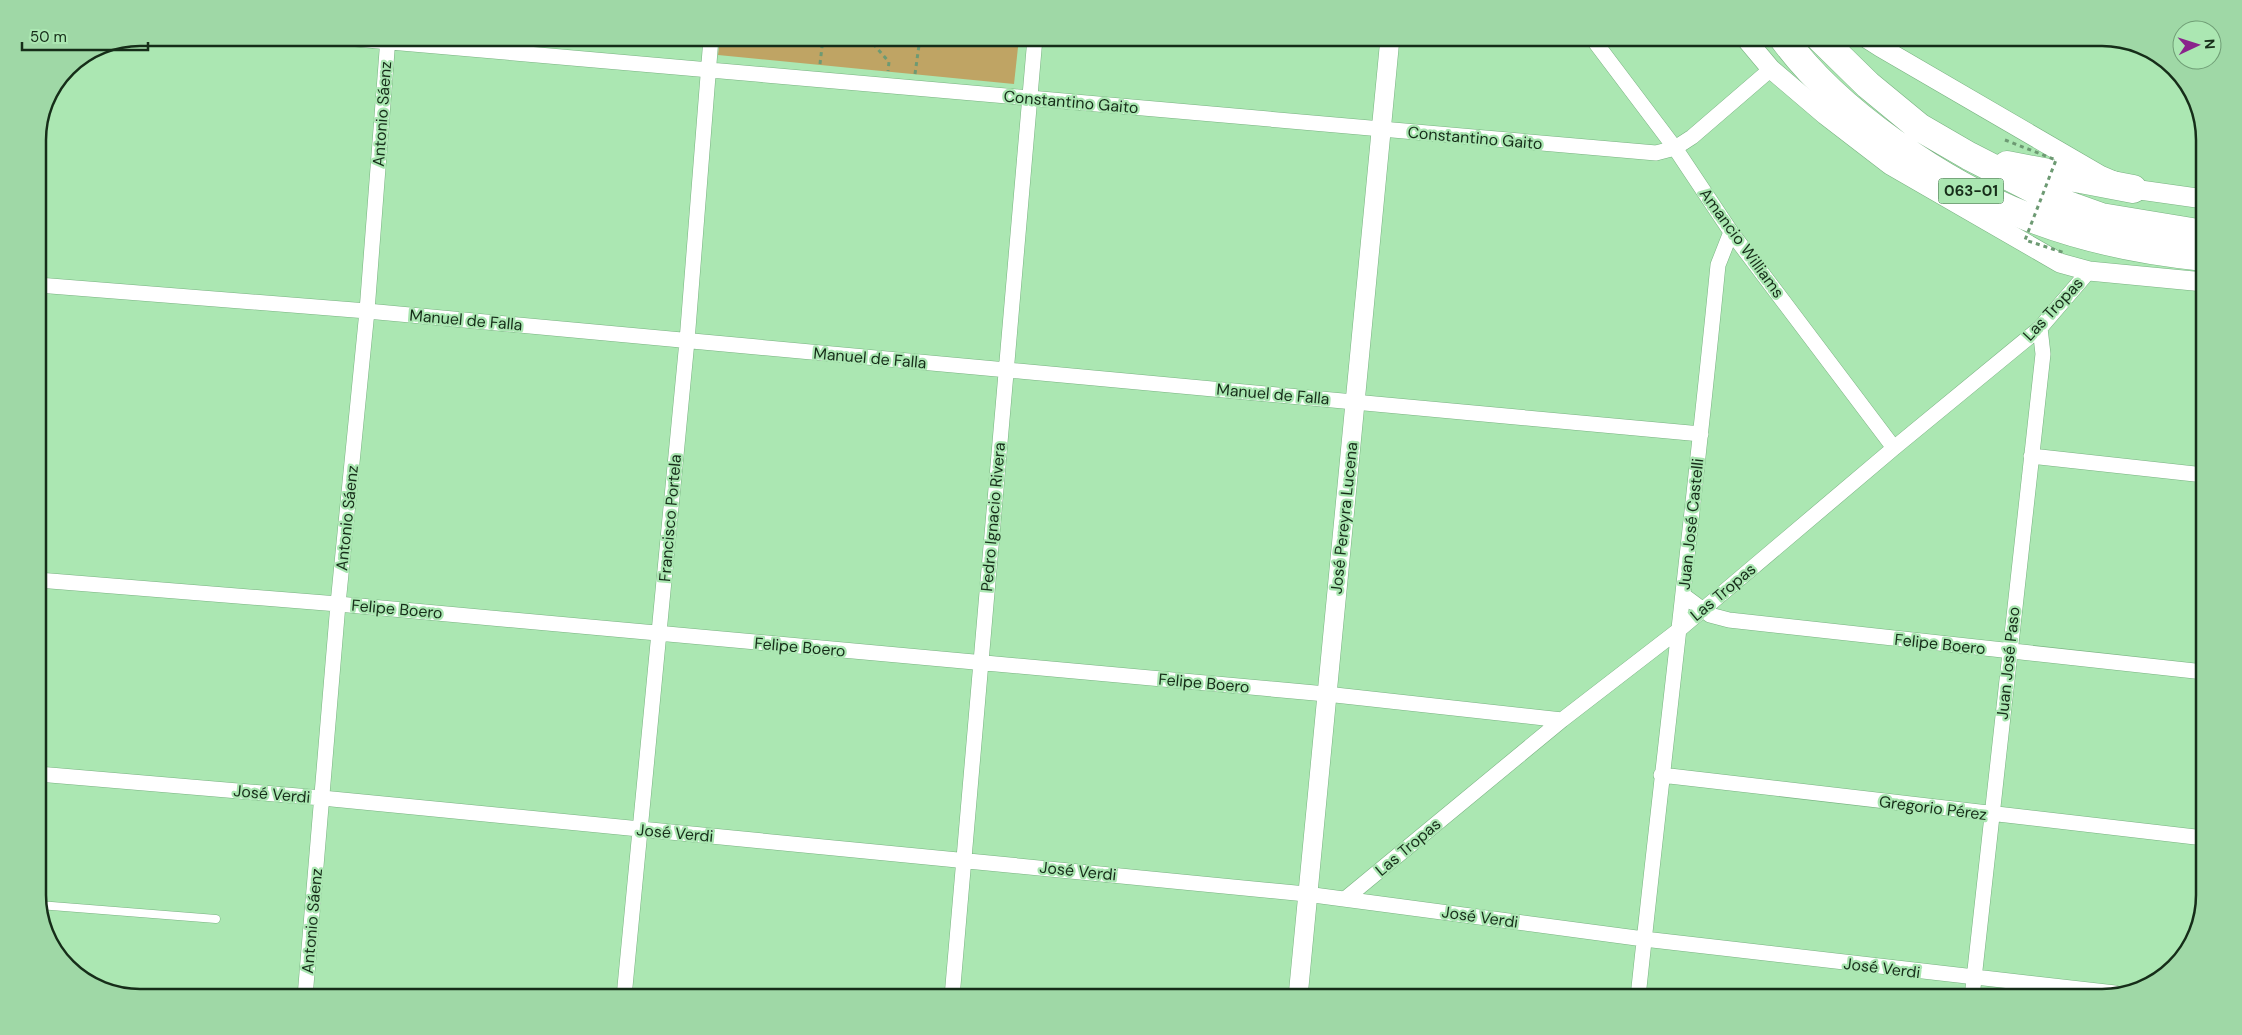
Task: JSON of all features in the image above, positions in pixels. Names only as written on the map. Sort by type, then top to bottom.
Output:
[{"type":"highway","name":"063-01","points":[[1789,46],[1853,111],[1890,140],[1969,190],[2028,217],[2088,237],[2148,250],[2196,256]]},
{"type":"highway","name":"063-01","points":[[1828,46],[1868,86],[1919,127],[1968,156],[2059,202],[2101,216],[2196,233]]},
{"type":"highway","points":[[1968,156],[2133,189]]},
{"type":"street","name":"Antonio Sáenz","points":[[306,989],[338,604],[367,311],[388,46]]},
{"type":"street","name":"Constantino Gaito","points":[[450,46],[708,71],[819,79],[1656,153],[1675,148],[1692,137],[1770,69]]},
{"type":"street","name":"Francisco Portela","points":[[625,989],[687,341],[710,46]]},
{"type":"street","name":"Pedro Ignacio Rivera","points":[[953,989],[1034,46]]},
{"type":"street","name":"José Pereyra Lucena","points":[[1299,989],[1306,894],[1356,402],[1389,46]]},
{"type":"street","name":"Amancio Williams","points":[[1598,46],[1675,148],[1731,232],[1894,448]]},
{"type":"street","points":[[1751,46],[1770,69],[1825,115],[1890,165],[2060,263],[2089,271],[2196,281]]},
{"type":"street","points":[[1878,46],[2100,175],[2133,189],[2196,197]]},
{"type":"street","name":"Juan José Castelli","points":[[1639,989],[1661,775],[1684,595],[1718,265],[1731,232]]},
{"type":"street","name":"Las Tropas","points":[[1345,899],[1562,720],[1702,610],[2040,328],[2089,271]]},
{"type":"street","name":"Manuel de Falla","points":[[46,286],[367,311],[1701,434]]},
{"type":"street","name":"Juan José Paso","points":[[1973,989],[2043,354],[2040,328]]},
{"type":"street","points":[[2031,456],[2196,474]]},
{"type":"street","name":"Felipe Boero","points":[[46,581],[338,604],[1326,694],[1562,720]]},
{"type":"street","name":"Felipe Boero","points":[[1684,595],[1710,615],[1730,620],[2196,671]]},
{"type":"street","name":"José Verdi","points":[[46,775],[322,798],[963,859],[1306,894],[1644,939],[1974,979],[2075,989]]},
{"type":"street","name":"Gregorio Pérez","points":[[1661,775],[2196,837]]},
{"type":"lane","points":[[47,906],[216,919]]},
{"type":"path","points":[[819,79],[822,46]]},
{"type":"path","points":[[875,46],[889,62],[887,85]]},
{"type":"path","points":[[914,88],[919,46]]},
{"type":"path","points":[[2005,140],[2056,160],[2025,240],[2065,253]]},
{"type":"shaded area","points":[[719,46],[1018,46],[1014,84],[718,55]]}]
